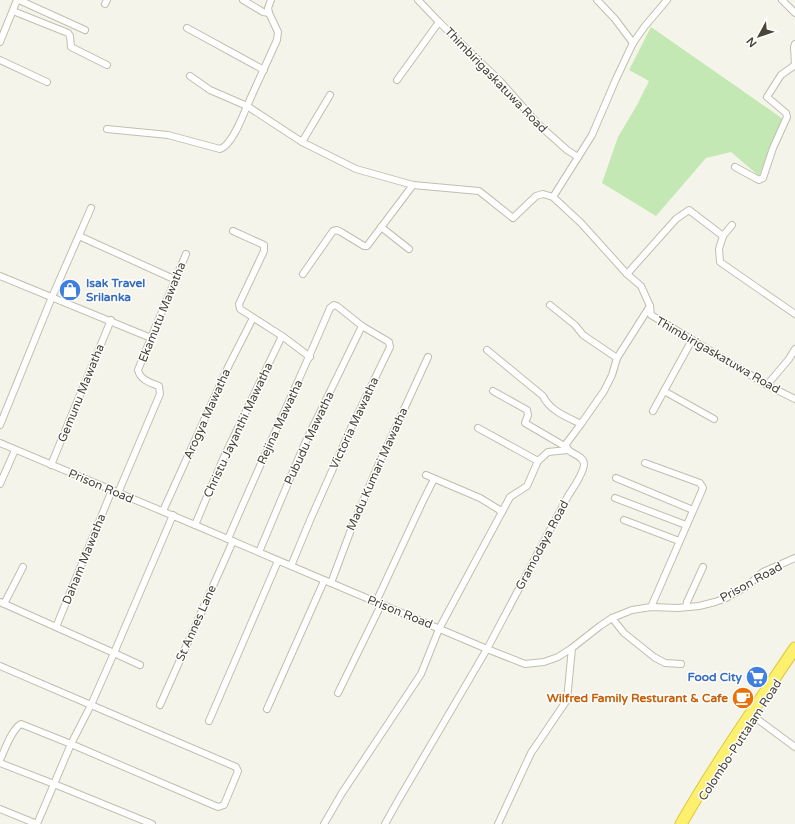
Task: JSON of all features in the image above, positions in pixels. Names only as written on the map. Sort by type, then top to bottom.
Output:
[{"type":"highway","name":"Colombo-Puttalam Road","points":[[681,824],[706,780],[795,648]]},
{"type":"highway","name":"Colombo-Puttalam Road","points":[[687,824],[710,783],[753,716],[795,656]]},
{"type":"street","points":[[0,42],[18,0],[85,30]]},
{"type":"street","points":[[243,0],[263,12],[269,13]]},
{"type":"street","points":[[107,128],[168,135],[220,149],[225,147],[236,131],[277,40],[278,32],[268,8],[271,0]]},
{"type":"street","name":"Thimbirigaskatuwa Road","points":[[418,0],[501,82],[538,124],[567,150],[578,157]]},
{"type":"street","points":[[597,0],[633,43]]},
{"type":"street","points":[[190,76],[210,90],[247,106],[302,142],[356,169],[413,185],[479,191],[513,218],[536,196],[543,194],[553,197],[592,135],[633,43],[667,0]]},
{"type":"street","points":[[782,0],[795,13]]},
{"type":"street","points":[[13,11],[68,33],[70,36],[71,47],[107,65]]},
{"type":"street","points":[[397,80],[439,22]]},
{"type":"street","points":[[187,28],[264,70]]},
{"type":"street","points":[[735,168],[758,180],[763,178],[773,148],[787,117],[786,113],[767,97],[781,75],[795,65],[795,44]]},
{"type":"street","points":[[0,60],[47,82]]},
{"type":"street","points":[[302,142],[330,95]]},
{"type":"street","points":[[303,274],[333,232],[337,230],[364,246],[367,246],[413,185]]},
{"type":"street","name":"Thimbirigaskatuwa Road","points":[[553,197],[581,223],[627,274],[641,286],[650,306],[651,315],[767,385],[795,399]]},
{"type":"street","points":[[0,424],[91,208]]},
{"type":"street","points":[[627,274],[676,219],[689,210],[723,236]]},
{"type":"street","points":[[732,225],[723,236],[719,249],[720,262],[795,314]]},
{"type":"street","points":[[381,227],[409,248]]},
{"type":"street","points":[[233,231],[264,245],[264,251],[239,304],[240,309],[282,336],[310,357]]},
{"type":"street","points":[[79,236],[176,280]]},
{"type":"street","name":"Ekamutu Mawatha","points":[[115,492],[160,394],[159,386],[143,379],[138,370],[186,254]]},
{"type":"street","points":[[0,276],[52,298],[111,320],[151,338]]},
{"type":"street","name":"Victoria Mawatha","points":[[292,566],[311,518],[351,428],[390,347],[389,342],[362,326],[334,305]]},
{"type":"street","name":"Rejina Mawatha","points":[[230,540],[249,489],[310,357],[330,308],[334,305]]},
{"type":"street","points":[[550,305],[575,325],[582,335],[617,358]]},
{"type":"street","points":[[324,824],[421,674],[440,629],[510,497],[528,486],[538,461],[548,452],[567,449],[566,444],[582,424],[604,391],[612,375],[617,358],[650,306]]},
{"type":"street","name":"Arogya Mawatha","points":[[163,511],[253,318]]},
{"type":"street","name":"Gemunu Mawatha","points":[[51,465],[111,320]]},
{"type":"street","name":"Pubudu Mawatha","points":[[259,552],[305,443],[362,326]]},
{"type":"street","name":"Christu Jayanthi Mawatha","points":[[195,525],[223,459],[282,336]]},
{"type":"street","points":[[653,411],[692,340]]},
{"type":"street","points":[[487,350],[543,396],[546,403],[553,409],[582,424]]},
{"type":"street","points":[[767,385],[795,350]]},
{"type":"street","name":"Madu Kumari Mawatha","points":[[331,584],[352,527],[377,468],[428,357]]},
{"type":"street","name":"Gramodaya Road","points":[[487,649],[582,472],[584,464],[581,458],[525,423],[528,414],[527,410],[493,391]]},
{"type":"street","points":[[664,391],[714,419]]},
{"type":"street","points":[[478,428],[538,461]]},
{"type":"street","name":"Prison Road","points":[[0,443],[163,511],[331,584],[525,664],[544,662],[558,657],[612,618],[632,610],[651,607],[678,608],[699,606],[726,598],[747,586],[763,572],[795,558]]},
{"type":"street","points":[[0,484],[15,450]]},
{"type":"street","points":[[645,463],[700,482],[703,488],[651,607]]},
{"type":"street","points":[[426,475],[480,498],[502,512]]},
{"type":"street","points":[[616,478],[693,510]]},
{"type":"street","points":[[338,693],[434,479]]},
{"type":"street","name":"Daham Mawatha","points":[[56,627],[115,492]]},
{"type":"street","points":[[615,498],[686,525]]},
{"type":"street","points":[[0,809],[37,824],[71,744],[114,653],[172,515]]},
{"type":"street","points":[[624,520],[679,541]]},
{"type":"street","name":"St Annes Lane","points":[[160,705],[230,540]]},
{"type":"street","points":[[209,721],[278,561]]},
{"type":"street","points":[[23,567],[2,603],[140,665]]},
{"type":"street","points":[[686,607],[703,567]]},
{"type":"street","points":[[267,709],[324,580]]},
{"type":"street","points":[[612,618],[624,633],[654,657],[665,663],[681,664]]},
{"type":"street","points":[[498,824],[531,752],[567,700],[572,648]]},
{"type":"street","points":[[385,824],[487,649]]},
{"type":"street","points":[[1,668],[236,767],[238,771],[224,806],[218,807],[21,724],[14,730],[0,761],[152,824]]},
{"type":"street","points":[[753,716],[795,747]]},
{"type":"green space","points":[[651,27],[783,119],[759,176],[731,152],[706,158],[656,216],[602,183],[618,137],[649,81],[629,70]]},
{"type":"place","name":"Isak Travel Srilanka","points":[[70,290]]},
{"type":"place","name":"Food City","points":[[757,677]]},
{"type":"place","name":"Wilfred Family Resturant & Cafe","points":[[743,698]]}]
